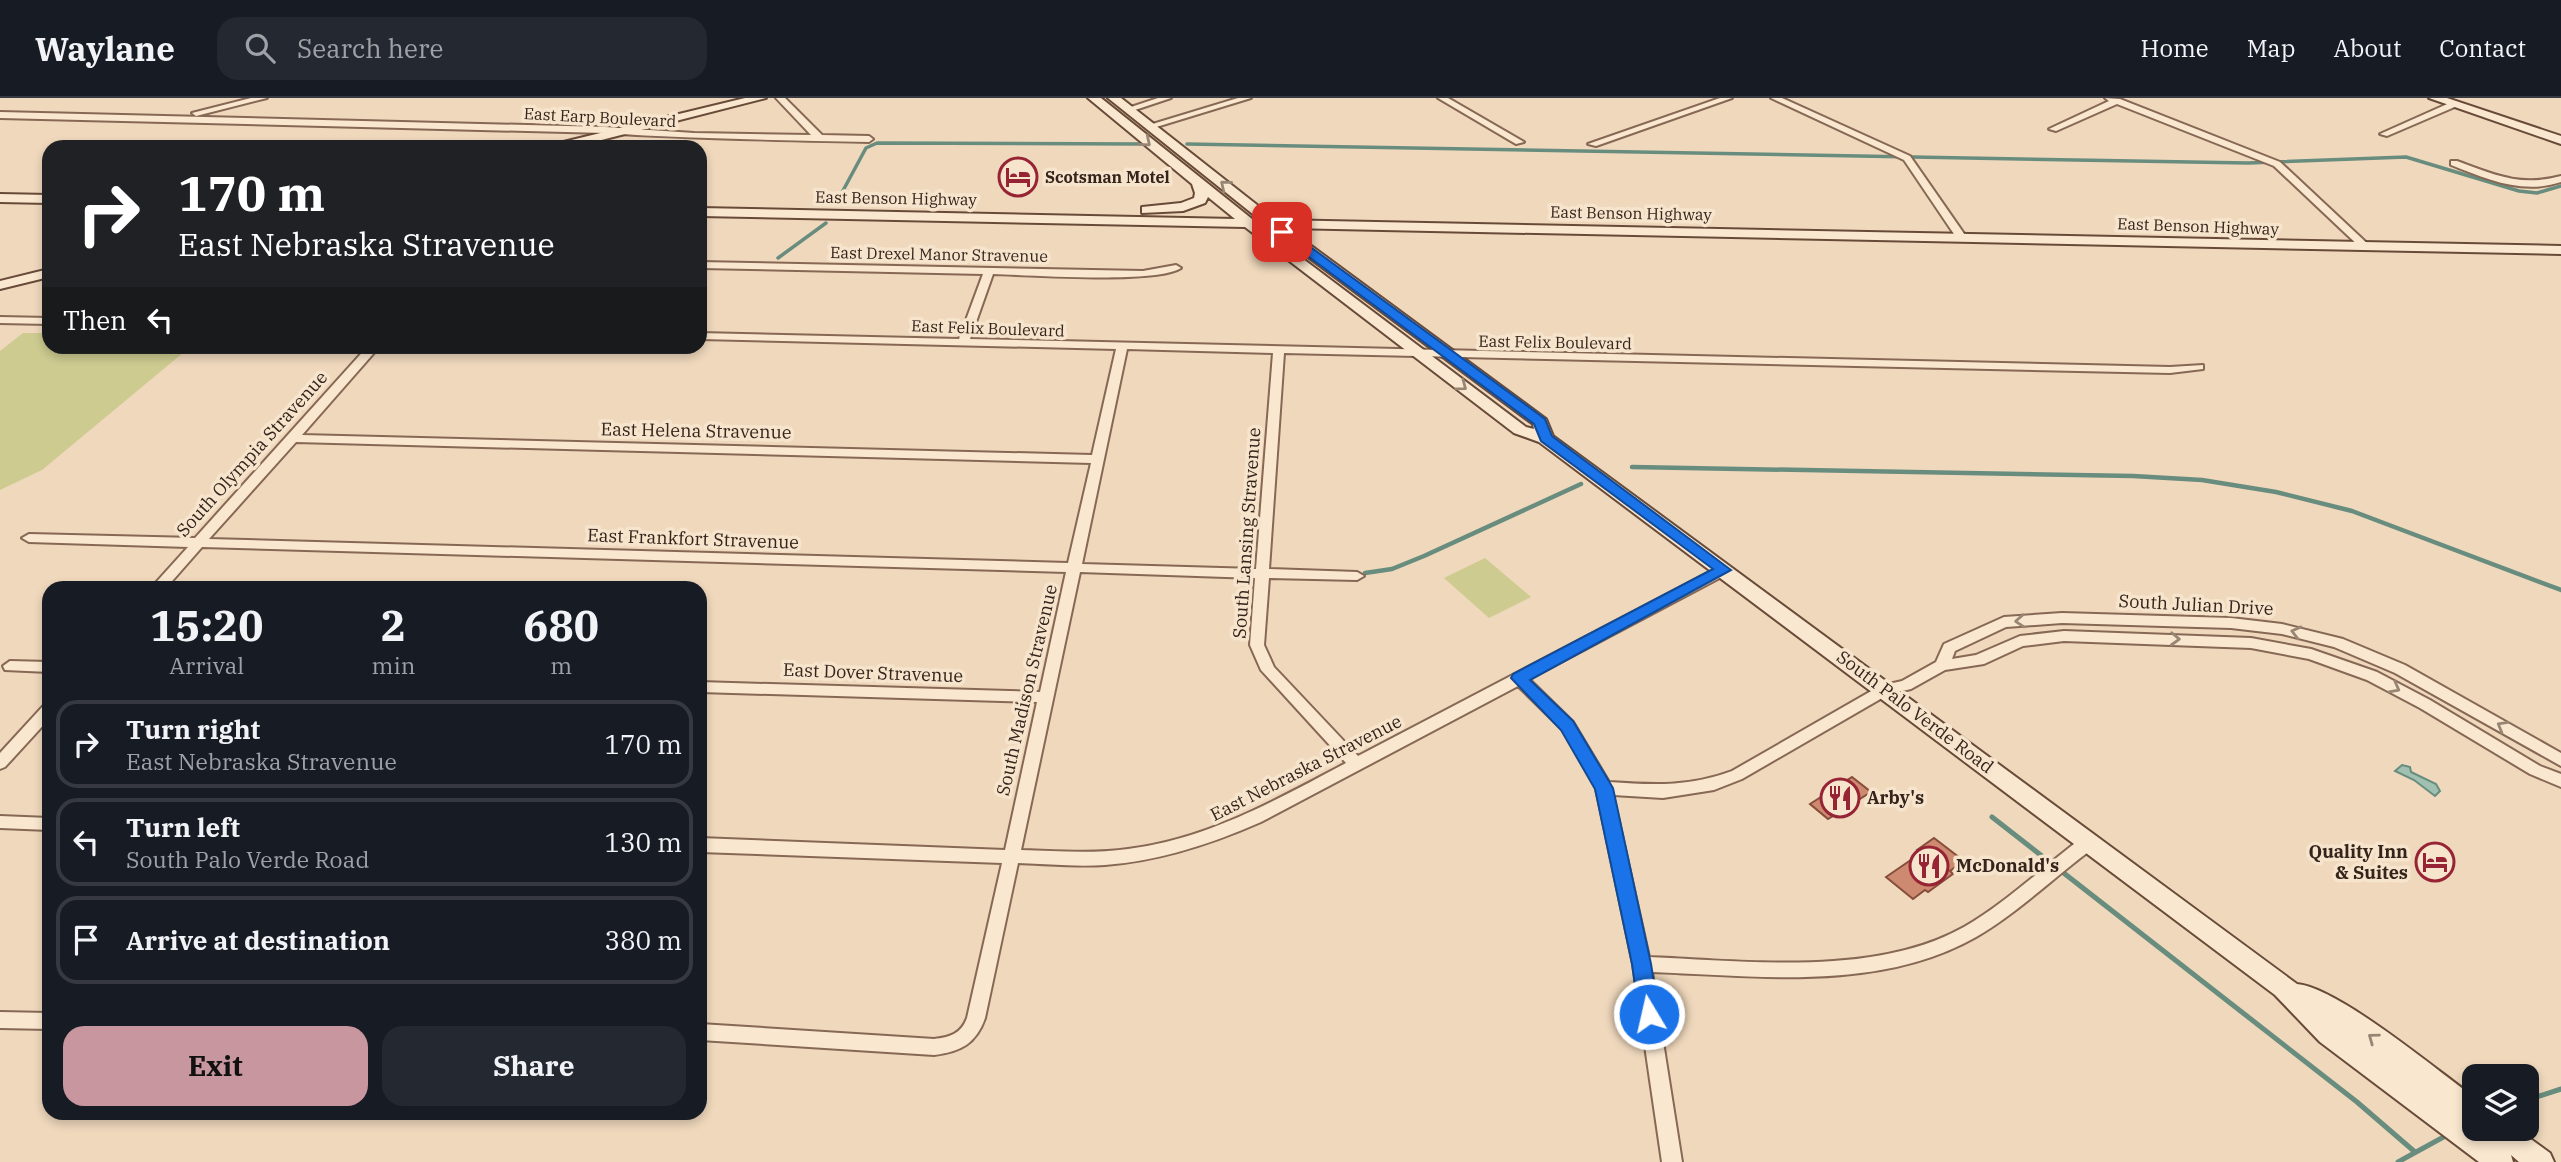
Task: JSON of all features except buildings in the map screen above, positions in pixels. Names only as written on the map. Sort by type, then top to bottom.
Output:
[{"type":"main road","points":[[587,140],[760,98]]},
{"type":"main road","name":"South Palo Verde Road","points":[[1094,98],[1248,223],[1520,430],[1545,438],[2284,987],[2329,1034],[2406,1093],[2522,1158]]},
{"type":"main road","name":"South Palo Verde Road","points":[[1114,98],[1320,261],[1540,422],[1545,438]]},
{"type":"main road","points":[[2435,98],[2561,141]]},
{"type":"main road","points":[[1138,210],[1193,204],[1200,200],[1202,192],[1198,183]]},
{"type":"main road","points":[[0,188],[42,190]]},
{"type":"main road","points":[[42,192],[29,195],[42,199]]},
{"type":"main road","points":[[0,198],[42,199]]},
{"type":"main road","name":"East Benson Highway","points":[[707,202],[1260,212],[1657,226],[2561,240]]},
{"type":"main road","name":"East Benson Highway","points":[[707,212],[1355,225],[1657,226]]},
{"type":"main road","points":[[1320,261],[1307,242],[1312,234],[1355,225]]},
{"type":"main road","name":"East Benson Highway","points":[[1959,232],[2366,247],[2561,250]]},
{"type":"main road","points":[[0,285],[42,275]]},
{"type":"main road","name":"South Palo Verde Road","points":[[2284,987],[2348,1019],[2462,1103]]},
{"type":"main road","name":"South Palo Verde Road","points":[[2507,1141],[2522,1158]]},
{"type":"street","points":[[172,118],[263,98]]},
{"type":"street","points":[[780,98],[820,139]]},
{"type":"street","points":[[1129,109],[1167,98]]},
{"type":"street","points":[[1150,126],[1247,98]]},
{"type":"street","points":[[1442,98],[1519,142]]},
{"type":"street","points":[[1593,144],[1728,98]]},
{"type":"street","points":[[1775,98],[1907,158],[1959,232]]},
{"type":"street","points":[[2053,129],[2113,99],[2277,164],[2366,247]]},
{"type":"street","points":[[2384,134],[2454,104]]},
{"type":"street","name":"East Earp Boulevard","points":[[0,115],[627,130],[694,136],[869,139]]},
{"type":"street","points":[[2454,163],[2511,183],[2543,185],[2561,179]]},
{"type":"street","name":"East Drexel Manor Stravenue","points":[[707,265],[1143,274],[1176,268]]},
{"type":"street","points":[[963,342],[989,271]]},
{"type":"street","points":[[0,320],[42,321]]},
{"type":"street","name":"East Felix Boulevard","points":[[707,336],[1447,355],[2156,369],[2199,367]]},
{"type":"street","name":"South Madison Stravenue","points":[[707,1032],[934,1047],[954,1045],[964,1039],[974,1027],[1122,347]]},
{"type":"street","name":"South Lansing Stravenue","points":[[1279,351],[1257,645],[1268,670],[1357,765]]},
{"type":"street","name":"South Olympia Stravenue","points":[[164,581],[368,354]]},
{"type":"street","name":"East Helena Stravenue","points":[[293,439],[1097,458]]},
{"type":"street","name":"East Frankfort Stravenue","points":[[29,538],[1357,576]]},
{"type":"street","name":"East Nebraska Stravenue","points":[[707,845],[1103,859],[1169,850],[1230,830],[1724,570]]},
{"type":"street","points":[[2088,619],[2107,637]]},
{"type":"street","name":"South Julian Drive","points":[[1942,665],[1949,648],[2004,622],[2088,619],[2231,623],[2282,629],[2350,648],[2400,669],[2561,760]]},
{"type":"street","name":"South Julian Drive","points":[[1604,788],[1663,792],[1708,786],[1737,775],[1885,690],[1906,685],[1942,665],[1979,660],[2021,641],[2064,636],[2251,643],[2311,654],[2372,676],[2535,770],[2561,781]]},
{"type":"street","points":[[10,666],[42,667]]},
{"type":"street","points":[[1519,678],[1567,726],[1604,788],[1642,964],[1672,1162]]},
{"type":"street","name":"East Dover Stravenue","points":[[707,687],[1045,697]]},
{"type":"street","points":[[2448,718],[2465,705]]},
{"type":"street","points":[[0,764],[42,717]]},
{"type":"street","points":[[0,822],[42,824]]},
{"type":"street","points":[[1642,964],[1809,968],[1869,963],[1913,954],[1952,941],[1991,917],[2089,842]]},
{"type":"street","points":[[0,1020],[42,1021]]},
{"type":"shaded area","points":[[23,333],[42,333],[42,354],[182,354],[42,470],[0,490],[0,351]]},
{"type":"shaded area","points":[[1485,558],[1531,597],[1489,618],[1444,578]]},
{"type":"shaded area","points":[[2402,765],[2410,767],[2411,772],[2436,784],[2440,791],[2435,796],[2414,780],[2395,771]]},
{"type":"waterway","points":[[839,198],[866,148],[877,143],[1143,144]]},
{"type":"waterway","points":[[1187,144],[2248,163],[2406,157],[2519,191],[2537,193],[2561,186]]},
{"type":"waterway","points":[[778,258],[826,223]]},
{"type":"waterway","points":[[1632,467],[2133,476],[2202,480],[2276,492],[2352,511],[2561,590]]},
{"type":"waterway","points":[[1365,573],[1392,569],[1424,556],[1581,484]]},
{"type":"waterway","points":[[1992,817],[2357,1102],[2415,1152]]},
{"type":"waterway","points":[[2539,1096],[2561,1089]]},
{"type":"waterway","points":[[2398,1162],[2449,1134]]},
{"type":"place","name":"Scotsman Motel","points":[[1018,177]]},
{"type":"place","name":"Arby's","points":[[1840,798]]},
{"type":"place","name":"Quality Inn & Suites","points":[[2435,862]]},
{"type":"place","name":"McDonald's","points":[[1929,866]]},
{"type":"route","points":[[1282,232],[1540,422],[1545,438],[1724,570],[1519,678],[1567,726],[1587,755],[1604,788],[1642,964],[1649,1014]]}]
